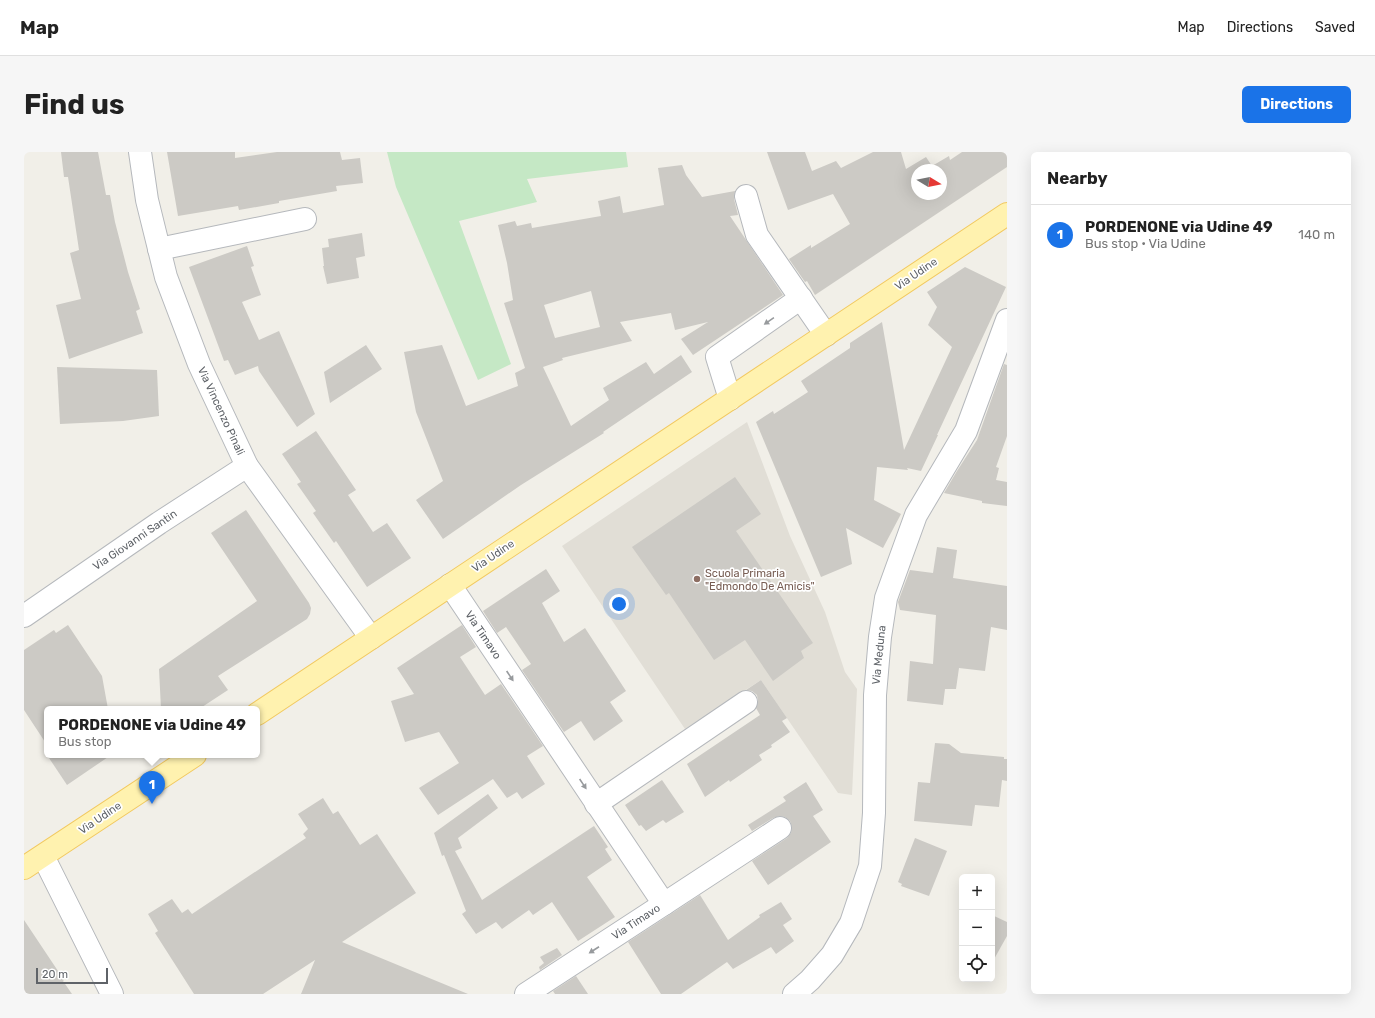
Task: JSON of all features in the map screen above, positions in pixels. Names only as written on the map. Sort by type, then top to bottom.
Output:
[{"type":"main road","name":"Via Udine","points":[[260,712],[1007,214]]},
{"type":"main road","name":"Via Udine","points":[[24,868],[190,758]]},
{"type":"street","name":"Via Vincenzo Pinali","points":[[140,152],[147,200],[166,277],[199,364],[248,466],[371,638]]},
{"type":"street","points":[[746,196],[757,235],[826,335]]},
{"type":"street","points":[[159,249],[305,219]]},
{"type":"street","points":[[730,399],[717,357],[801,298]]},
{"type":"street","name":"Via Meduna","points":[[794,994],[810,980],[832,955],[851,923],[870,866],[874,813],[875,695],[880,637],[886,598],[916,515],[966,431],[1007,320]]},
{"type":"street","name":"Via Giovanni Santin","points":[[24,616],[159,524],[248,466]]},
{"type":"street","name":"Via Timavo","points":[[450,586],[664,904],[526,994]]},
{"type":"street","points":[[596,804],[746,702]]},
{"type":"street","points":[[664,904],[780,828]]},
{"type":"street","points":[[43,856],[112,994]]},
{"type":"shaded area","name":"Scuola Primaria \"Edmondo De Amicis\"","points":[[747,422],[790,536],[825,612],[845,672],[857,689],[852,795],[838,793],[761,680],[685,729],[562,546]]},
{"type":"green space","points":[[387,152],[626,152],[628,167],[527,179],[537,202],[459,221],[511,364],[478,380],[396,187]]},
{"type":"building","points":[[61,152],[98,152],[106,195],[110,195],[115,222],[128,272],[140,309],[136,311],[143,333],[69,359],[56,305],[81,299],[70,253],[79,250],[68,177],[64,177]]},
{"type":"building","points":[[167,152],[235,152],[235,158],[277,152],[340,152],[342,160],[360,158],[363,183],[336,186],[337,191],[279,201],[279,203],[239,210],[238,206],[178,216]]},
{"type":"building","points":[[767,152],[805,152],[812,171],[836,161],[841,168],[873,152],[901,152],[906,169],[911,166],[911,200],[947,200],[947,164],[935,164],[949,156],[950,160],[962,152],[1007,152],[1007,167],[815,295],[807,281],[805,282],[789,259],[811,245],[811,248],[850,224],[833,194],[788,210]]},
{"type":"building","points":[[926,157],[931,164],[914,164]]},
{"type":"building","points":[[682,165],[686,175],[702,197],[735,191],[734,199],[738,215],[730,216],[783,295],[693,355],[681,339],[708,322],[675,330],[671,313],[620,322],[632,341],[562,358],[563,360],[543,367],[571,426],[609,400],[603,388],[646,362],[654,374],[681,355],[692,372],[603,432],[604,433],[521,485],[443,539],[416,500],[443,481],[416,412],[404,352],[442,345],[466,406],[518,386],[515,373],[525,368],[504,303],[513,300],[507,263],[498,225],[515,221],[517,226],[531,223],[532,228],[601,216],[598,201],[620,196],[623,213],[664,205],[658,168]],"holes":[[[591,291],[600,327],[555,338],[544,305]]]},
{"type":"building","points":[[362,233],[365,256],[356,258],[359,278],[327,284],[323,266],[322,248],[329,247],[328,239]]},
{"type":"building","points":[[247,246],[254,266],[251,267],[261,295],[242,302],[259,340],[279,331],[315,414],[297,427],[259,371],[258,366],[235,375],[228,360],[224,361],[189,267]]},
{"type":"building","points":[[965,267],[1006,287],[938,435],[921,471],[907,468],[908,470],[877,467],[874,500],[901,514],[883,548],[846,528],[852,564],[821,577],[756,422],[773,411],[774,414],[808,392],[801,381],[850,348],[850,343],[882,322],[904,450],[952,347],[928,325],[937,307],[927,292]]},
{"type":"building","points":[[366,345],[382,369],[330,403],[324,372]]},
{"type":"building","points":[[1004,364],[1007,365],[1007,436],[996,467],[999,468],[996,480],[1007,482],[1007,506],[982,503],[982,501],[944,493],[977,440]]},
{"type":"building","points":[[57,367],[157,370],[159,416],[123,421],[60,424]]},
{"type":"building","points":[[316,431],[356,490],[348,495],[373,532],[387,523],[411,558],[367,587],[336,541],[334,543],[313,513],[316,511],[297,484],[301,482],[282,454]]},
{"type":"building","points":[[735,477],[761,514],[736,531],[813,643],[801,651],[804,658],[773,681],[745,640],[714,660],[669,593],[666,595],[632,547]]},
{"type":"building","points":[[246,510],[309,603],[311,608],[310,614],[307,619],[218,676],[228,690],[204,706],[161,706],[159,669],[257,601],[211,533]]},
{"type":"building","points":[[937,547],[957,550],[953,578],[1007,586],[1007,630],[991,627],[985,671],[959,668],[956,689],[945,689],[943,705],[907,701],[910,661],[933,664],[936,615],[900,610],[898,602],[910,570],[933,573]]},
{"type":"building","points":[[546,569],[560,591],[542,603],[564,642],[585,628],[626,691],[610,702],[623,721],[594,741],[581,721],[564,732],[522,670],[531,664],[506,627],[497,633],[483,611]]},
{"type":"building","points":[[68,625],[102,676],[107,706],[44,706],[44,740],[24,710],[24,650],[54,630],[56,633]]},
{"type":"building","points":[[462,625],[476,647],[460,657],[485,695],[501,684],[543,746],[527,756],[545,784],[522,799],[517,792],[507,798],[493,779],[438,815],[419,788],[459,763],[439,732],[405,742],[391,701],[414,694],[397,668]]},
{"type":"building","points":[[761,680],[787,718],[782,721],[790,732],[771,745],[772,747],[759,755],[762,760],[705,797],[687,764],[760,715],[756,708],[758,701],[757,695],[752,691],[746,690]]},
{"type":"building","points":[[935,743],[949,744],[961,753],[1004,757],[1004,759],[1007,759],[1007,781],[1002,780],[999,807],[975,805],[972,826],[914,821],[918,782],[930,783]]},
{"type":"building","points":[[49,758],[107,758],[67,785]]},
{"type":"building","points":[[662,780],[684,812],[666,823],[663,820],[646,831],[641,825],[639,826],[625,805]]},
{"type":"building","points":[[806,782],[823,810],[813,816],[831,842],[768,885],[752,861],[787,838],[791,833],[792,827],[790,821],[785,817],[780,816],[773,818],[752,831],[748,825],[786,801],[783,797]]},
{"type":"building","points":[[488,794],[498,808],[458,838],[462,848],[455,851],[482,900],[594,826],[608,847],[605,849],[612,860],[587,877],[615,917],[578,941],[552,902],[533,915],[529,910],[502,929],[496,922],[476,934],[462,914],[466,911],[444,855],[442,856],[434,833]]},
{"type":"building","points":[[323,798],[333,814],[338,811],[360,845],[377,834],[416,893],[342,942],[468,994],[301,994],[315,960],[263,994],[194,994],[155,933],[158,931],[148,914],[172,899],[182,913],[188,909],[192,914],[306,838],[303,834],[308,829],[298,814]]},
{"type":"building","points":[[915,838],[947,851],[929,896],[901,886],[902,884],[898,882]]},
{"type":"building","points":[[700,895],[728,940],[760,917],[759,915],[781,902],[792,919],[783,925],[794,941],[776,954],[771,947],[733,969],[727,962],[681,994],[661,994],[628,942]]},
{"type":"building","points":[[995,916],[1007,922],[1007,936],[995,957]]},
{"type":"building","points":[[24,920],[64,980],[63,981],[72,994],[24,994]]},
{"type":"building","points":[[557,948],[562,955],[540,970],[539,967],[544,963],[540,957]]},
{"type":"building","points":[[576,976],[588,994],[555,994],[553,991]]},
{"type":"place","name":"Scuola Primaria \"Edmondo De Amicis\"","points":[[697,579]]},
{"type":"place","name":"PORDENONE via Udine 49","points":[[152,804]]}]
